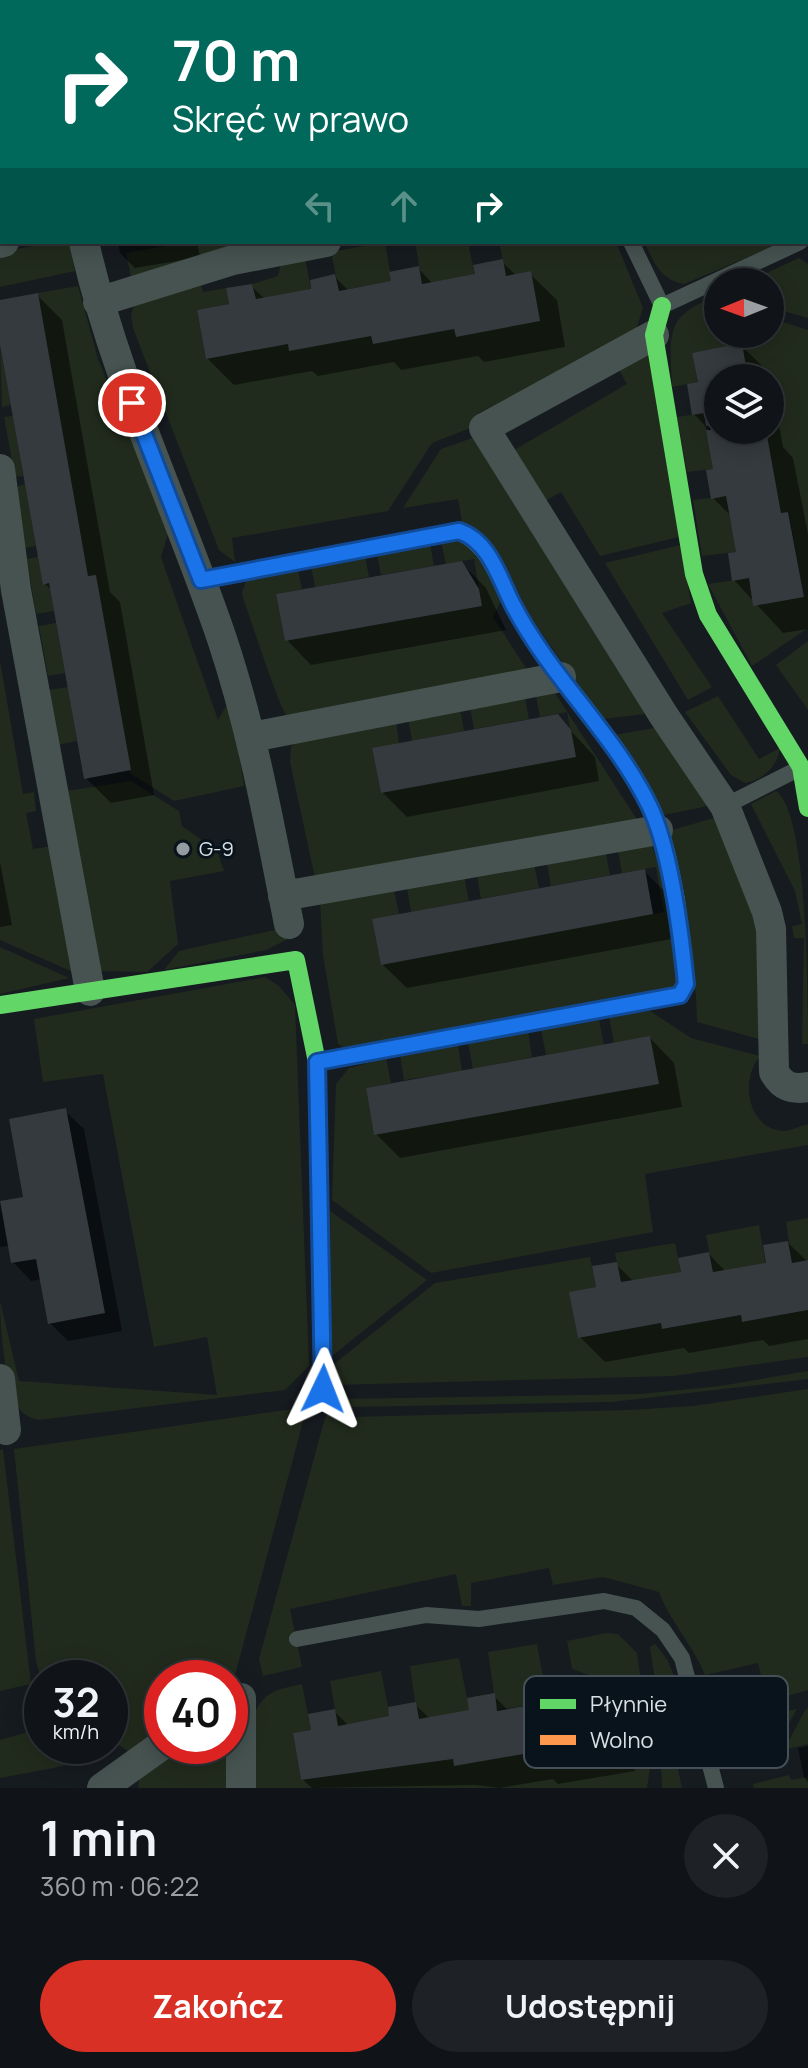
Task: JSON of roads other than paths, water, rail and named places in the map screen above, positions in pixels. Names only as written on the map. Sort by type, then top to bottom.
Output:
[{"type":"street","points":[[84,244],[98,302],[132,403],[201,580],[252,737],[286,910],[658,830]]},
{"type":"street","points":[[98,302],[233,260],[316,244]]},
{"type":"street","points":[[662,306],[654,335],[692,561],[708,615],[804,765],[808,808]]},
{"type":"street","points":[[654,335],[484,428],[664,716],[725,806],[771,929],[774,1072],[781,1083],[790,1087],[808,1087]]},
{"type":"street","points":[[0,469],[3,512],[16,590],[90,991]]},
{"type":"street","points":[[201,580],[459,531],[470,535],[489,556],[526,627],[633,778],[650,806],[658,830],[684,960],[686,984],[680,995],[317,1062]]},
{"type":"street","points":[[252,737],[561,677]]},
{"type":"street","points":[[0,1005],[296,960],[317,1062],[323,1389]]},
{"type":"street","points":[[0,1379],[6,1430]]},
{"type":"street","points":[[102,1788],[144,1758]]},
{"type":"street","points":[[240,1764],[241,1788]]},
{"type":"lane","points":[[632,244],[662,306],[796,244]]},
{"type":"lane","points":[[725,806],[804,765]]},
{"type":"lane","points":[[297,1639],[426,1615],[479,1619],[604,1601],[636,1608],[663,1630],[682,1658],[687,1676]]},
{"type":"lane","points":[[711,1768],[716,1788]]},
{"type":"place","name":"G-9","points":[[183,849]]}]
